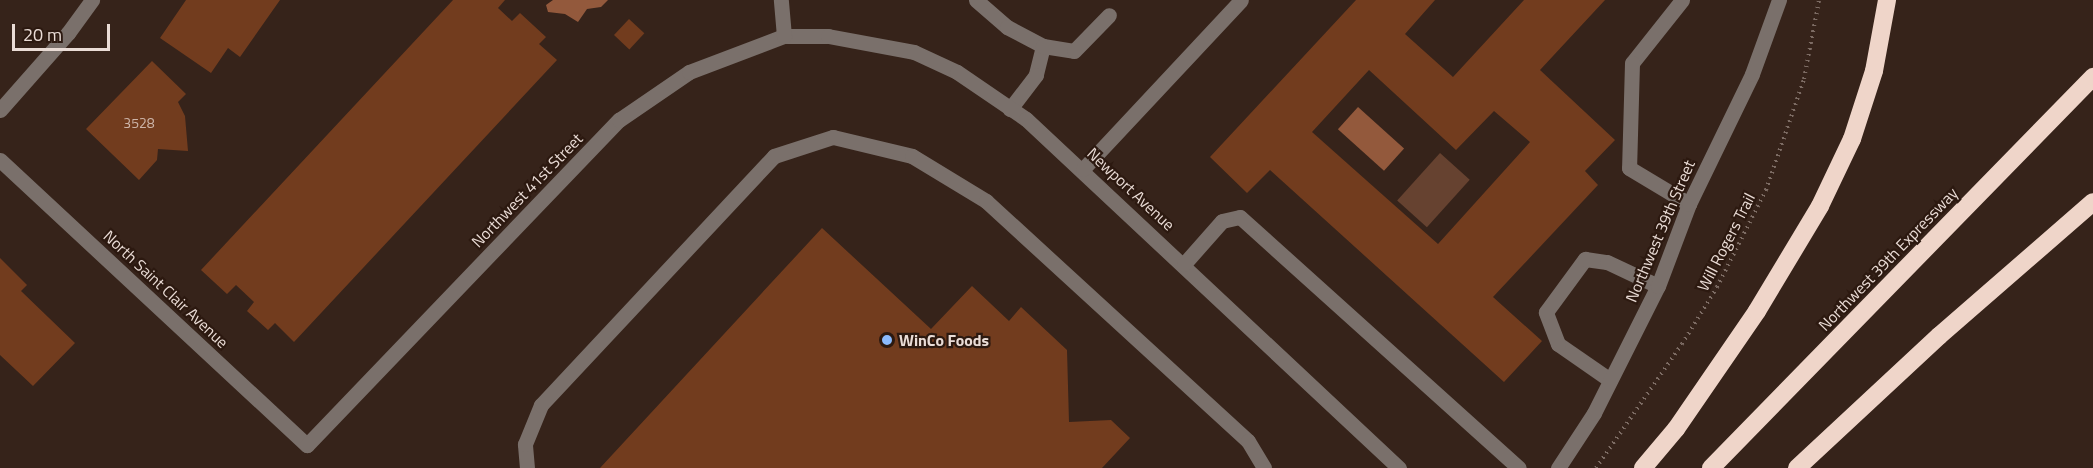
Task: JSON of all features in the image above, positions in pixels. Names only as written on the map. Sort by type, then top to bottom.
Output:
[{"type":"highway","points":[[1643,468],[1676,429],[1757,311],[1820,206],[1852,139],[1874,71],[1887,0]]},
{"type":"highway","name":"Northwest 39th Expressway","points":[[1711,468],[2093,77]]},
{"type":"highway","points":[[1797,468],[1939,336],[2093,202]]},
{"type":"street","points":[[0,110],[68,33],[92,0]]},
{"type":"street","points":[[781,0],[784,36]]},
{"type":"street","points":[[976,0],[1007,27],[1043,46],[1074,51],[1109,15]]},
{"type":"street","points":[[1083,168],[1241,0]]},
{"type":"street","points":[[1682,0],[1632,63],[1629,168],[1689,204]]},
{"type":"street","name":"Northwest 39th Street","points":[[1558,468],[1611,380],[1658,286],[1689,204],[1752,74],[1779,0]]},
{"type":"street","name":"Newport Avenue","points":[[784,36],[828,36],[914,52],[957,72],[1010,109],[1083,168],[1400,468]]},
{"type":"street","name":"Northwest 41st Street","points":[[307,445],[620,120],[689,72],[784,36]]},
{"type":"street","points":[[1010,109],[1036,75],[1043,46]]},
{"type":"street","points":[[527,468],[525,444],[541,405],[774,156],[833,137],[912,156],[986,201],[1248,441],[1264,468]]},
{"type":"street","name":"North Saint Clair Avenue","points":[[0,160],[307,445]]},
{"type":"street","points":[[1184,264],[1222,221],[1240,217],[1519,468]]},
{"type":"street","points":[[1611,380],[1558,344],[1546,312],[1585,259],[1607,262],[1658,286]]},
{"type":"path","name":"Will Rogers Trail","points":[[1596,468],[1682,344],[1717,287],[1766,190],[1804,80],[1819,0]]},
{"type":"shaded area","points":[[553,0],[608,0],[601,7],[587,9],[578,22],[565,14],[548,12],[546,5]]},
{"type":"shaded area","points":[[1358,107],[1404,148],[1384,171],[1338,129]]},
{"type":"shaded area","points":[[1440,153],[1470,180],[1427,227],[1397,201]]},
{"type":"building","points":[[186,0],[280,0],[240,57],[228,48],[211,73],[160,38]]},
{"type":"building","points":[[453,0],[505,0],[498,8],[512,21],[520,13],[546,37],[539,44],[557,60],[294,342],[275,323],[268,330],[247,311],[254,302],[236,285],[227,294],[201,270]]},
{"type":"building","points":[[1356,0],[1435,0],[1405,34],[1453,77],[1524,0],[1605,0],[1540,70],[1615,140],[1585,171],[1598,185],[1493,297],[1542,341],[1504,382],[1270,170],[1247,193],[1210,157]],"holes":[[[1369,70],[1456,150],[1494,111],[1530,142],[1438,244],[1312,132]]]},
{"type":"building","points":[[629,19],[644,33],[629,49],[614,35]]},
{"type":"building","points":[[152,61],[186,94],[178,102],[185,116],[188,151],[158,149],[157,160],[139,180],[86,129]]},
{"type":"building","name":"WinCo Foods","points":[[822,228],[931,329],[972,286],[1009,321],[1021,307],[1067,350],[1069,422],[1111,420],[1130,438],[1102,468],[600,468]]},
{"type":"building","points":[[0,258],[27,285],[21,291],[75,343],[33,386],[0,355]]},
{"type":"place","name":"WinCo Foods","points":[[887,340]]}]
